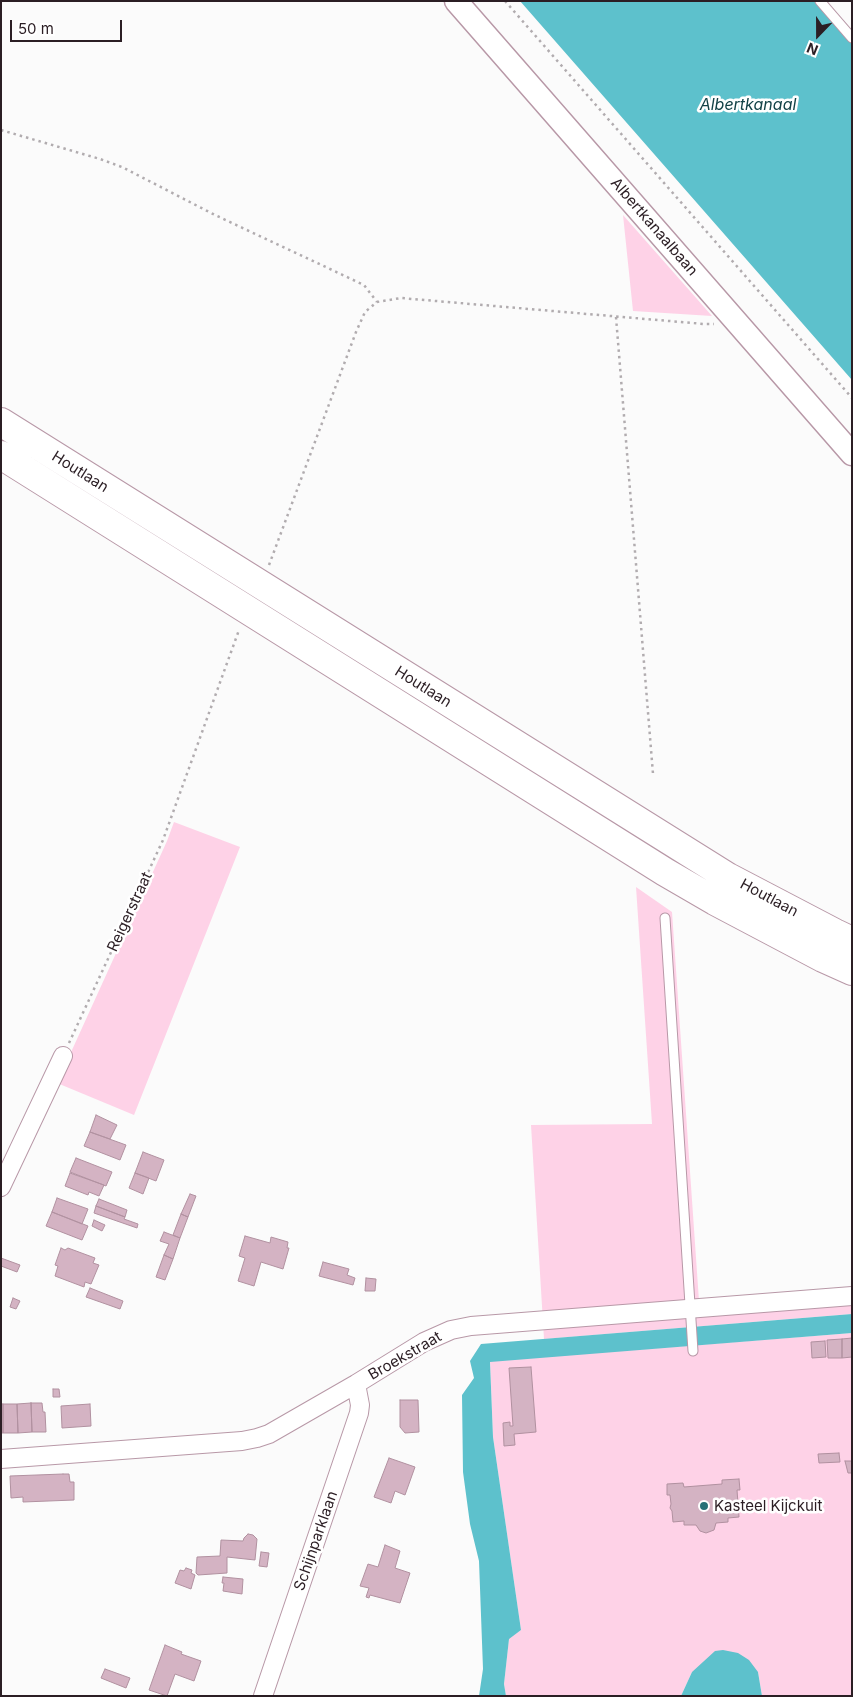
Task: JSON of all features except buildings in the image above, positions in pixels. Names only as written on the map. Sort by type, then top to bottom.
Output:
[{"type":"main road","name":"Houtlaan","points":[[1,422],[728,876],[852,941]]},
{"type":"main road","name":"Houtlaan","points":[[1,455],[665,872],[790,941],[852,971]]},
{"type":"street","name":"Albertkanaalbaan","points":[[456,1],[852,454]]},
{"type":"street","points":[[1,1188],[63,1056]]},
{"type":"street","name":"Broekstraat","points":[[1,1459],[242,1441],[257,1438],[270,1434],[424,1342],[451,1330],[472,1326],[690,1316],[852,1296]]},
{"type":"street","name":"Schijnparklaan","points":[[263,1696],[359,1413],[360,1405],[356,1384]]},
{"type":"lane","points":[[820,1],[852,38]]},
{"type":"lane","points":[[665,918],[693,1351]]},
{"type":"path","points":[[505,1],[852,398]]},
{"type":"path","points":[[1,130],[122,167],[214,216],[364,285],[378,302]]},
{"type":"path","points":[[257,583],[269,564],[356,332],[366,312],[378,302],[402,298],[704,324],[716,324],[731,315]]},
{"type":"path","points":[[616,317],[653,774]]},
{"type":"path","name":"Reigerstraat","points":[[63,1056],[163,840],[240,630]]},
{"type":"shaded area","points":[[623,215],[712,316],[633,311]]},
{"type":"shaded area","points":[[174,822],[240,847],[134,1115],[57,1083]]},
{"type":"shaded area","points":[[636,887],[672,912],[699,1301],[852,1288],[852,1314],[544,1339],[531,1125],[652,1124]]},
{"type":"shaded area","points":[[852,1333],[852,1696],[762,1696],[758,1672],[692,1672],[681,1696],[506,1696],[504,1684],[509,1638],[521,1630],[493,1437],[490,1361]]},
{"type":"water","name":"Albertkanaal","points":[[520,1],[815,1],[852,44],[852,380]]},
{"type":"water","points":[[852,1314],[852,1333],[490,1362],[493,1437],[521,1630],[509,1639],[504,1684],[506,1696],[479,1696],[483,1669],[479,1561],[470,1524],[463,1472],[462,1395],[474,1378],[470,1361],[481,1344]]},
{"type":"water","points":[[723,1650],[738,1653],[749,1660],[758,1672],[762,1696],[681,1696],[692,1672],[715,1651]]},
{"type":"place","name":"Kasteel Kijckuit","points":[[704,1506]]}]
